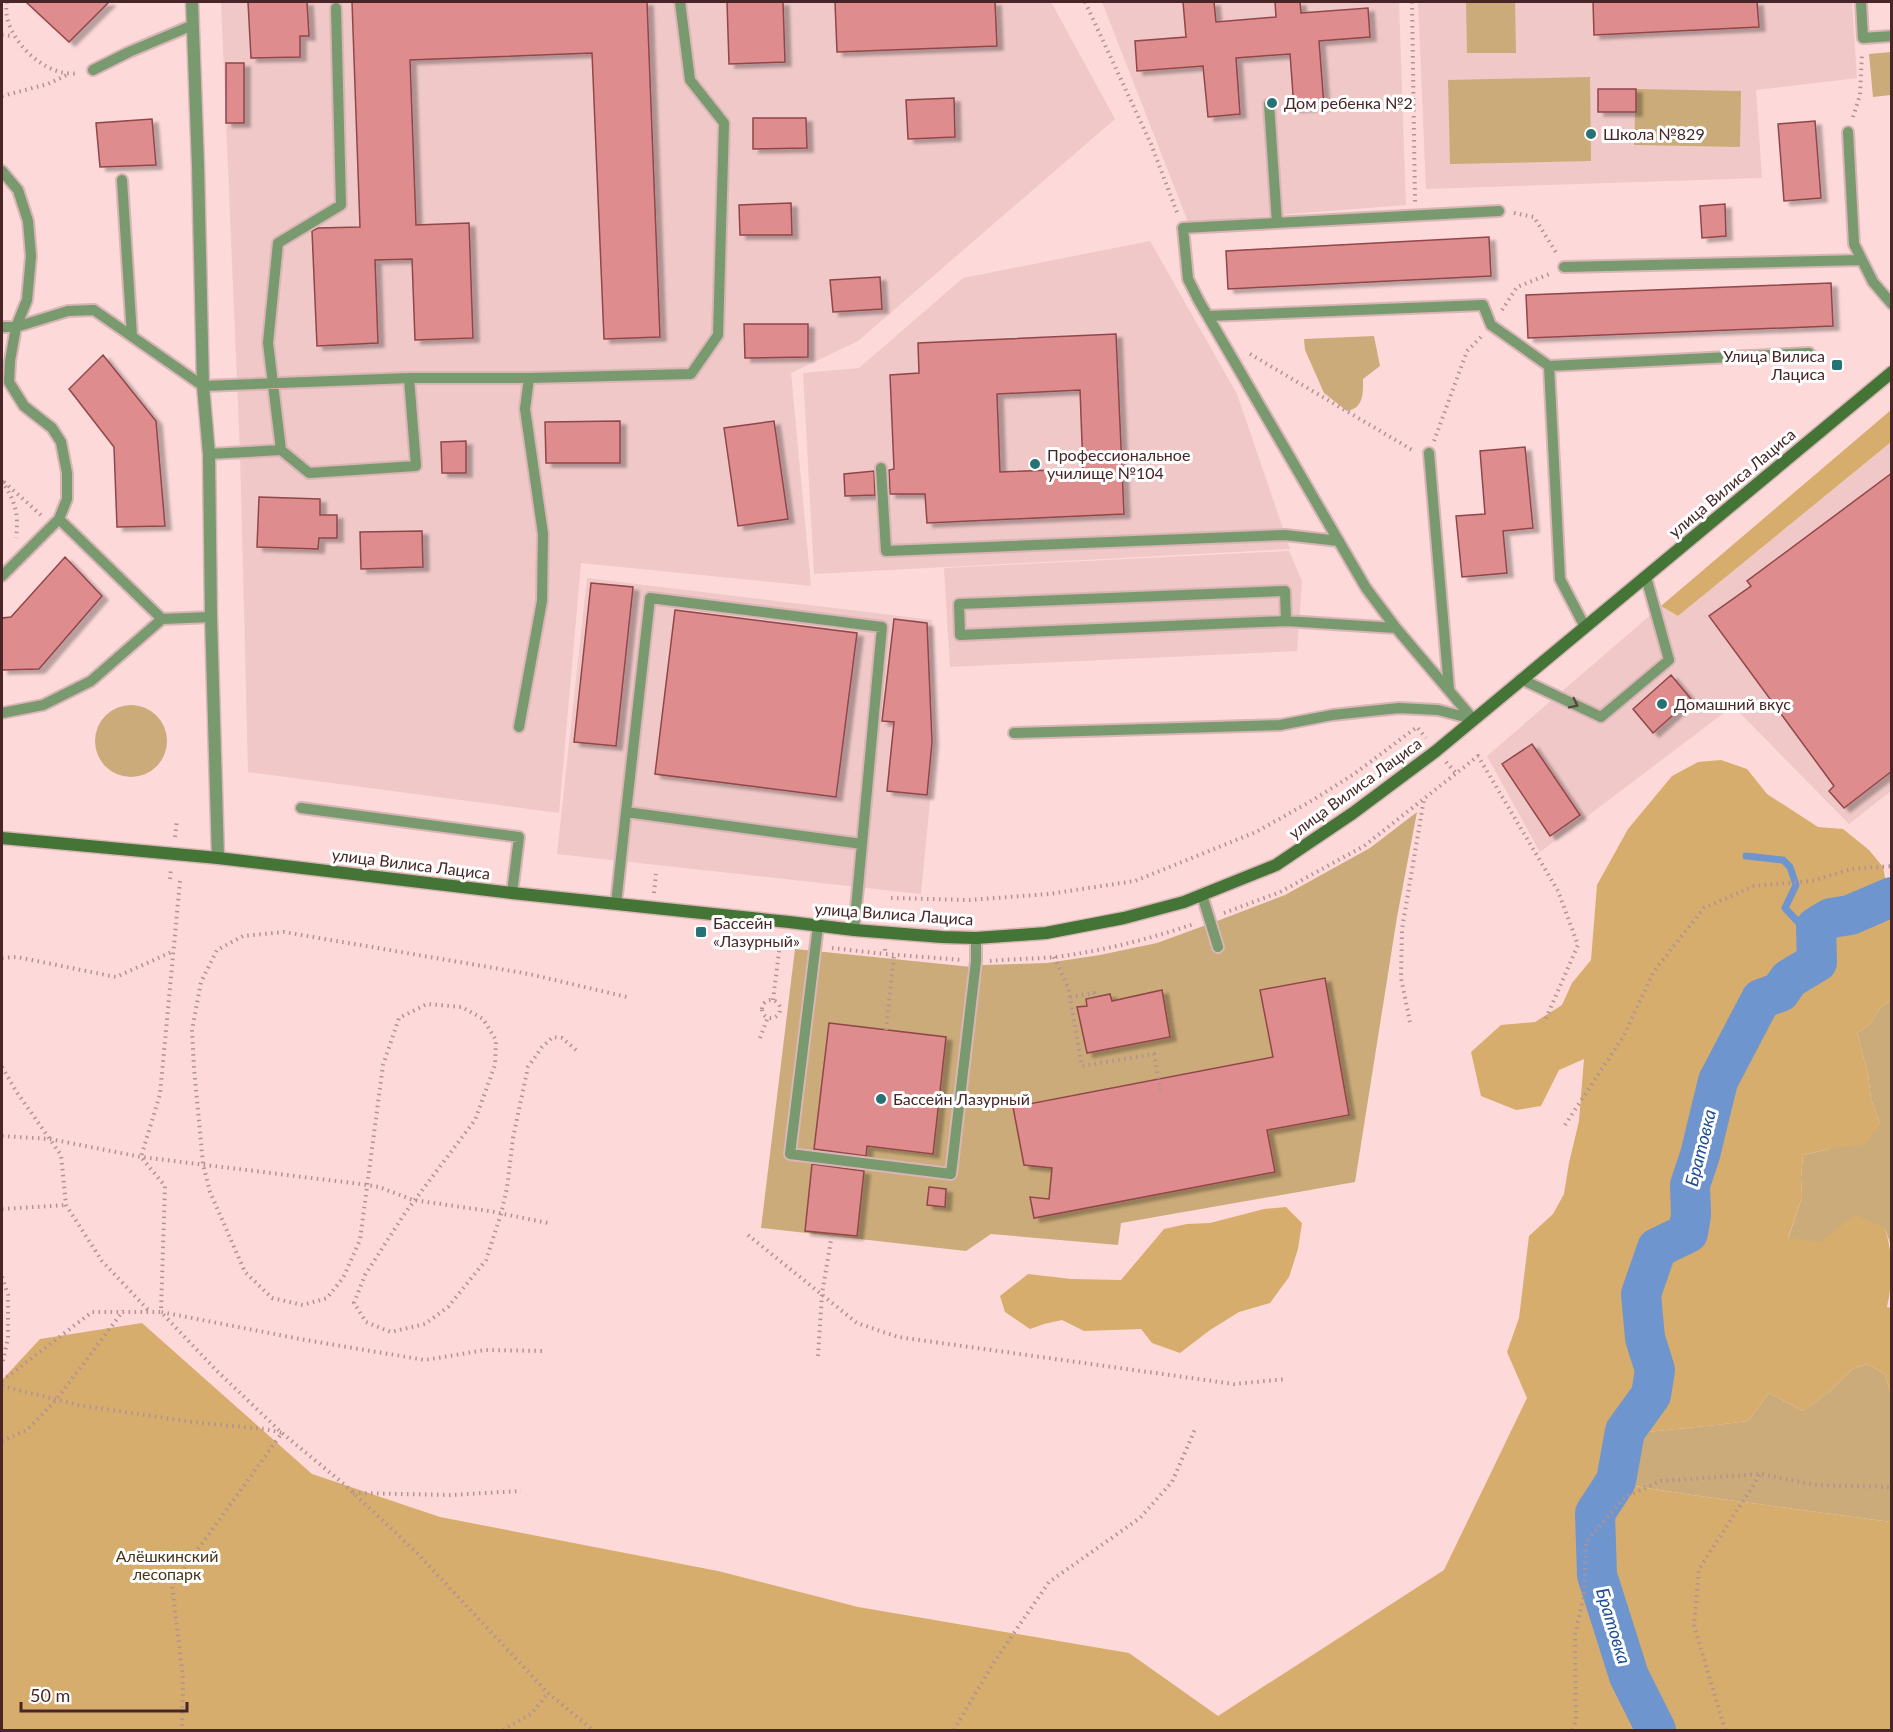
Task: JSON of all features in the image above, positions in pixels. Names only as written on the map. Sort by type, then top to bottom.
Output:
[{"type":"street","points":[[192,2],[203,386],[209,454],[218,858]]},
{"type":"street","name":"улица Вилиса Лациса","points":[[2,838],[218,858],[512,893],[942,938],[1046,933],[1124,918],[1184,902],[1276,865],[1353,813],[1436,751],[1892,372]]},
{"type":"lane","points":[[2,327],[16,327],[68,311],[94,310],[203,386],[409,378],[691,375],[718,334],[724,123],[690,80],[680,2]]},
{"type":"lane","points":[[1861,2],[1863,38],[1892,36]]},
{"type":"lane","points":[[281,450],[268,343],[278,243],[341,205],[336,8]]},
{"type":"lane","points":[[93,70],[193,25]]},
{"type":"lane","points":[[1269,104],[1277,222]]},
{"type":"lane","points":[[1848,132],[1854,244],[1873,282],[1892,304]]},
{"type":"lane","points":[[2,171],[18,190],[28,221],[31,256],[27,300],[16,327],[9,382],[24,406],[52,428],[61,442],[67,473],[67,499],[56,522],[2,576]]},
{"type":"lane","points":[[123,180],[132,336]]},
{"type":"lane","points":[[1473,719],[1396,628],[1366,588],[1188,279],[1183,228],[1498,211]]},
{"type":"lane","points":[[1564,267],[1862,260]]},
{"type":"lane","points":[[1208,316],[1483,305],[1491,325],[1549,366],[1809,352]]},
{"type":"lane","points":[[1549,366],[1560,579],[1585,627]]},
{"type":"lane","points":[[209,454],[281,450],[309,473],[416,466],[409,378]]},
{"type":"lane","points":[[519,728],[542,601],[543,534],[525,409],[528,378]]},
{"type":"lane","points":[[1429,453],[1449,689]]},
{"type":"lane","points":[[881,468],[885,551],[1285,535],[1339,541]]},
{"type":"lane","points":[[56,522],[162,619]]},
{"type":"lane","points":[[1521,680],[1601,717],[1669,660],[1646,577]]},
{"type":"lane","points":[[1286,621],[1285,591],[959,604],[960,635],[1286,621],[1396,628]]},
{"type":"lane","points":[[616,904],[650,598],[882,627],[854,930]]},
{"type":"lane","points":[[2,713],[43,705],[91,681],[162,619],[211,617]]},
{"type":"lane","points":[[1014,733],[1280,725],[1332,715],[1399,708],[1438,710],[1473,719]]},
{"type":"lane","points":[[301,808],[519,837],[512,893]]},
{"type":"lane","points":[[626,812],[862,844]]},
{"type":"lane","points":[[1202,895],[1218,947]]},
{"type":"lane","points":[[818,926],[790,1154],[951,1174],[976,961],[976,938]]},
{"type":"path","points":[[8,2],[5,11],[14,36],[41,64],[70,74]]},
{"type":"path","points":[[1085,2],[1151,144],[1183,228]]},
{"type":"path","points":[[1412,2],[1417,214]]},
{"type":"path","points":[[2,34],[14,36]]},
{"type":"path","points":[[1848,132],[1860,96],[1863,38]]},
{"type":"path","points":[[2,96],[48,84],[70,74],[93,70]]},
{"type":"path","points":[[1220,337],[1411,450],[1429,453],[1467,351],[1491,325],[1517,287],[1541,279],[1564,267],[1534,217],[1498,211]]},
{"type":"path","points":[[2,480],[56,522]]},
{"type":"path","points":[[2,480],[17,511],[16,545],[10,568]]},
{"type":"path","points":[[891,898],[969,900],[1049,894],[1135,881],[1256,832],[1354,774],[1416,727],[1456,773]]},
{"type":"path","points":[[1478,756],[1558,891],[1578,945],[1544,1023]]},
{"type":"path","points":[[1410,1022],[1401,978],[1402,929],[1424,798]]},
{"type":"path","points":[[1565,1125],[1623,1037],[1654,971],[1704,908],[1754,886],[1812,881],[1851,869],[1892,866]]},
{"type":"path","points":[[141,1157],[160,1094],[180,881]]},
{"type":"path","points":[[576,1050],[562,1038],[553,1037],[542,1047],[528,1066],[513,1138],[507,1188],[486,1260],[448,1307],[425,1324],[391,1332],[366,1322],[354,1303],[365,1275],[413,1200],[475,1120],[495,1065],[496,1040],[483,1019],[462,1007],[427,1004],[399,1018],[383,1065],[360,1240],[343,1278],[327,1298],[303,1305],[272,1298],[245,1272],[210,1192],[203,1164],[194,1068],[192,1030],[201,982],[217,950],[243,936],[284,932],[529,974],[627,997]]},
{"type":"path","points":[[773,1000],[780,944]]},
{"type":"path","points":[[2,958],[17,957],[116,977],[174,951]]},
{"type":"path","points":[[886,1030],[894,955]]},
{"type":"path","points":[[1054,957],[1068,987],[1082,1066],[1154,1054],[1161,1093]]},
{"type":"path","points":[[1070,997],[1094,993],[1095,997]]},
{"type":"path","points":[[773,1000],[779,1005],[779,1012],[775,1017],[768,1017],[762,1013],[762,1006],[767,1001],[773,1000]]},
{"type":"path","points":[[760,1038],[768,1017]]},
{"type":"path","points":[[2,1067],[61,1155],[66,1205],[102,1261],[149,1311]]},
{"type":"path","points":[[2,1136],[50,1139],[141,1157],[368,1185],[413,1200],[548,1223]]},
{"type":"path","points":[[141,1157],[165,1186],[161,1312],[217,1371],[282,1433],[345,1485],[417,1553],[548,1693],[593,1731]]},
{"type":"path","points":[[2,1209],[66,1205]]},
{"type":"path","points":[[818,1356],[822,1294],[832,1234]]},
{"type":"path","points":[[748,1235],[857,1323],[898,1337],[1234,1384],[1287,1379]]},
{"type":"path","points":[[2,1277],[8,1296],[8,1338],[2,1365]]},
{"type":"path","points":[[2,1441],[27,1430],[56,1400],[123,1311]]},
{"type":"path","points":[[2,1381],[92,1312],[161,1312],[300,1340],[425,1360],[485,1350],[546,1351]]},
{"type":"path","points":[[2,1386],[78,1405],[181,1421],[265,1429],[282,1433]]},
{"type":"path","points":[[954,1731],[994,1662],[1049,1582],[1140,1518],[1172,1482],[1196,1427]]},
{"type":"path","points":[[182,1731],[183,1678],[172,1585],[282,1433]]},
{"type":"path","points":[[1573,1731],[1576,1720],[1575,1635],[1584,1594],[1586,1542],[1624,1497],[1661,1481],[1761,1474],[1815,1485],[1892,1487]]},
{"type":"path","points":[[1725,1731],[1694,1625],[1700,1569],[1761,1474]]},
{"type":"path","points":[[352,1493],[450,1495],[521,1491]]},
{"type":"path","points":[[503,1731],[532,1713],[548,1693]]},
{"type":"shaded area","points":[[221,2],[1051,2],[1115,119],[858,341],[791,373],[811,586],[581,563],[559,813],[248,772],[240,452]]},
{"type":"shaded area","name":"Дом ребенка №2","points":[[1102,2],[1399,2],[1406,205],[1188,222]]},
{"type":"shaded area","name":"Школа №829","points":[[1418,2],[1852,2],[1857,78],[1756,90],[1762,178],[1426,189]]},
{"type":"shaded area","points":[[1466,2],[1515,2],[1516,53],[1467,53]]},
{"type":"shaded area","points":[[1891,52],[1891,95],[1873,97],[1869,54]]},
{"type":"shaded area","points":[[1590,77],[1591,161],[1450,164],[1448,80]]},
{"type":"shaded area","points":[[1636,89],[1741,91],[1740,147],[1634,145]]},
{"type":"shaded area","name":"Профессиональное училище №104","points":[[1150,241],[1237,394],[1290,549],[814,574],[803,373],[859,368],[963,278]]},
{"type":"shaded area","points":[[1374,336],[1380,366],[1363,379],[1360,403],[1357,407],[1347,411],[1324,393],[1305,350],[1304,339]]},
{"type":"shaded area","points":[[1891,442],[1891,791],[1849,824],[1733,706],[1540,852],[1487,756],[1661,606],[1678,616]]},
{"type":"shaded area","points":[[1289,551],[1302,581],[1297,651],[950,667],[944,568]]},
{"type":"shaded area","points":[[587,578],[932,620],[936,739],[921,894],[557,854]]},
{"type":"shaded area","points":[[131,705],[151,711],[161,721],[167,741],[161,761],[151,771],[131,777],[111,771],[101,761],[95,741],[101,721],[111,711]]},
{"type":"shaded area","points":[[1417,812],[1397,917],[1355,1182],[1121,1223],[1118,1245],[991,1234],[966,1251],[761,1228],[795,949],[982,968],[982,965],[1047,963],[1157,943],[1285,895],[1370,848]]},
{"type":"shaded area","points":[[1891,1000],[1891,1246],[1885,1228],[1820,1243],[1788,1239],[1802,1197],[1803,1155],[1829,1149],[1880,1124],[1871,1099],[1868,1074],[1857,1033],[1870,1024],[1881,1007]]},
{"type":"shaded area","points":[[1867,1364],[1885,1374],[1891,1395],[1891,1522],[1629,1485],[1621,1436],[1748,1421],[1769,1393],[1803,1411],[1830,1391],[1852,1369]]},
{"type":"green space","points":[[1891,410],[1891,442],[1678,616],[1661,606]]},
{"type":"green space","name":"Алёшкинский лесопарк","points":[[1721,760],[1747,769],[1767,794],[1818,827],[1843,829],[1869,850],[1883,867],[1891,899],[1891,1000],[1881,1007],[1870,1024],[1857,1033],[1868,1074],[1871,1099],[1880,1124],[1866,1144],[1803,1155],[1802,1197],[1788,1238],[1820,1242],[1855,1215],[1885,1228],[1890,1248],[1891,1267],[1887,1307],[1891,1308],[1891,1395],[1885,1374],[1867,1364],[1852,1369],[1830,1391],[1803,1411],[1769,1393],[1748,1421],[1621,1436],[1628,1485],[1891,1522],[1891,1730],[2,1730],[2,1380],[40,1339],[142,1323],[312,1474],[440,1517],[718,1571],[858,1607],[1129,1653],[1218,1716],[1444,1570],[1527,1398],[1507,1352],[1519,1318],[1529,1236],[1553,1214],[1564,1194],[1579,1121],[1584,1059],[1559,1070],[1541,1106],[1516,1110],[1481,1096],[1471,1052],[1501,1025],[1535,1022],[1562,1005],[1572,983],[1591,960],[1597,885],[1628,829],[1672,776],[1698,762]]},
{"type":"green space","points":[[1286,1207],[1302,1223],[1298,1249],[1289,1277],[1270,1303],[1239,1312],[1180,1353],[1152,1343],[1141,1329],[1084,1331],[1062,1320],[1030,1329],[1005,1312],[1000,1296],[1028,1274],[1071,1279],[1121,1280],[1164,1229],[1187,1224],[1210,1223],[1264,1209]]},
{"type":"building","points":[[26,2],[109,2],[69,42]]},
{"type":"building","points":[[248,2],[307,2],[309,36],[300,36],[300,57],[251,58]]},
{"type":"building","points":[[352,2],[647,2],[660,337],[604,339],[592,53],[410,60],[416,225],[469,223],[473,338],[415,340],[412,259],[375,260],[378,343],[317,346],[312,231],[318,228],[360,227]]},
{"type":"building","points":[[727,2],[783,2],[785,62],[729,64]]},
{"type":"building","points":[[835,2],[995,2],[997,46],[837,52]]},
{"type":"building","points":[[1183,2],[1214,2],[1216,22],[1276,17],[1275,2],[1300,2],[1301,13],[1368,8],[1370,37],[1319,41],[1324,106],[1294,108],[1290,54],[1236,58],[1240,114],[1208,117],[1203,66],[1137,71],[1135,41],[1186,37]]},
{"type":"building","points":[[1593,2],[1757,2],[1759,27],[1594,35]]},
{"type":"building","points":[[226,63],[244,63],[244,123],[226,123]]},
{"type":"building","points":[[1598,89],[1636,89],[1636,112],[1598,112]]},
{"type":"building","points":[[954,98],[955,137],[908,139],[906,100]]},
{"type":"building","points":[[753,118],[806,118],[807,148],[753,149]]},
{"type":"building","points":[[152,119],[156,165],[100,167],[96,123]]},
{"type":"building","points":[[1815,121],[1821,198],[1784,201],[1778,124]]},
{"type":"building","points":[[791,203],[792,235],[740,235],[739,205]]},
{"type":"building","points":[[1725,204],[1726,236],[1702,238],[1700,206]]},
{"type":"building","points":[[1489,237],[1491,276],[1228,289],[1226,251]]},
{"type":"building","points":[[880,277],[882,309],[833,312],[830,280]]},
{"type":"building","points":[[1831,283],[1833,326],[1528,338],[1526,295]]},
{"type":"building","points":[[744,324],[808,324],[808,357],[745,358]]},
{"type":"building","points":[[1116,334],[1124,514],[927,523],[925,494],[890,494],[889,470],[894,469],[890,375],[919,373],[918,343]],"holes":[[[1080,390],[1083,469],[1000,472],[997,394]]]},
{"type":"building","points":[[103,355],[156,421],[165,526],[117,527],[114,447],[69,389]]},
{"type":"building","points":[[620,421],[620,463],[546,463],[545,422]]},
{"type":"building","points":[[774,421],[788,519],[738,526],[724,428]]},
{"type":"building","points":[[466,441],[466,473],[442,473],[441,442]]},
{"type":"building","points":[[1525,447],[1533,528],[1503,531],[1507,573],[1462,577],[1456,516],[1485,514],[1480,451]]},
{"type":"building","points":[[874,471],[875,495],[845,496],[844,474]]},
{"type":"building","points":[[1892,473],[1892,771],[1844,808],[1829,791],[1834,786],[1709,616],[1751,586],[1747,581]]},
{"type":"building","points":[[259,497],[320,499],[320,515],[337,515],[337,538],[319,538],[318,549],[257,547]]},
{"type":"building","points":[[422,531],[423,567],[361,569],[360,532]]},
{"type":"building","points":[[65,557],[102,596],[39,669],[2,670],[2,618],[11,617]]},
{"type":"building","points":[[591,583],[633,587],[616,746],[574,742]]},
{"type":"building","points":[[675,610],[857,633],[836,797],[655,774]]},
{"type":"building","points":[[894,619],[927,623],[932,742],[927,795],[887,791],[894,722],[882,721]]},
{"type":"building","name":"Домашний вкус","points":[[1671,675],[1691,699],[1653,733],[1633,709]]},
{"type":"building","points":[[1532,744],[1580,815],[1550,836],[1502,764]]},
{"type":"building","points":[[1325,978],[1349,1115],[1267,1130],[1275,1172],[1034,1218],[1030,1197],[1049,1199],[1052,1168],[1024,1165],[1013,1107],[1273,1057],[1260,990]]},
{"type":"building","points":[[1162,990],[1170,1037],[1087,1053],[1077,1007],[1087,1006],[1086,999],[1110,994],[1112,1001]]},
{"type":"building","points":[[829,1023],[946,1037],[933,1154],[867,1146],[866,1156],[814,1149]]},
{"type":"building","points":[[812,1164],[864,1171],[857,1236],[805,1231]]},
{"type":"building","points":[[929,1187],[946,1189],[945,1207],[927,1205]]},
{"type":"waterway","points":[[1746,856],[1783,860],[1790,867],[1796,885],[1785,908],[1799,923],[1816,927]]},
{"type":"waterway","name":"Братовка","points":[[1656,1730],[1629,1676],[1597,1575],[1595,1513],[1616,1481],[1625,1431],[1651,1395],[1655,1370],[1645,1338],[1641,1294],[1657,1248],[1688,1233],[1691,1215],[1690,1185],[1700,1155],[1718,1081],[1761,999],[1780,992],[1789,979],[1817,962],[1816,927],[1831,918],[1850,915],[1892,897]]},
{"type":"place","name":"Дом ребенка №2","points":[[1272,103]]},
{"type":"place","name":"Школа №829","points":[[1591,134]]},
{"type":"place","name":"Улица Вилиса Лациса","points":[[1837,365]]},
{"type":"place","name":"Профессиональное училище №104","points":[[1035,464]]},
{"type":"place","name":"Домашний вкус","points":[[1662,704]]},
{"type":"place","name":"Бассейн «Лазурный»","points":[[701,932]]},
{"type":"place","name":"Бассейн Лазурный","points":[[881,1099]]}]
